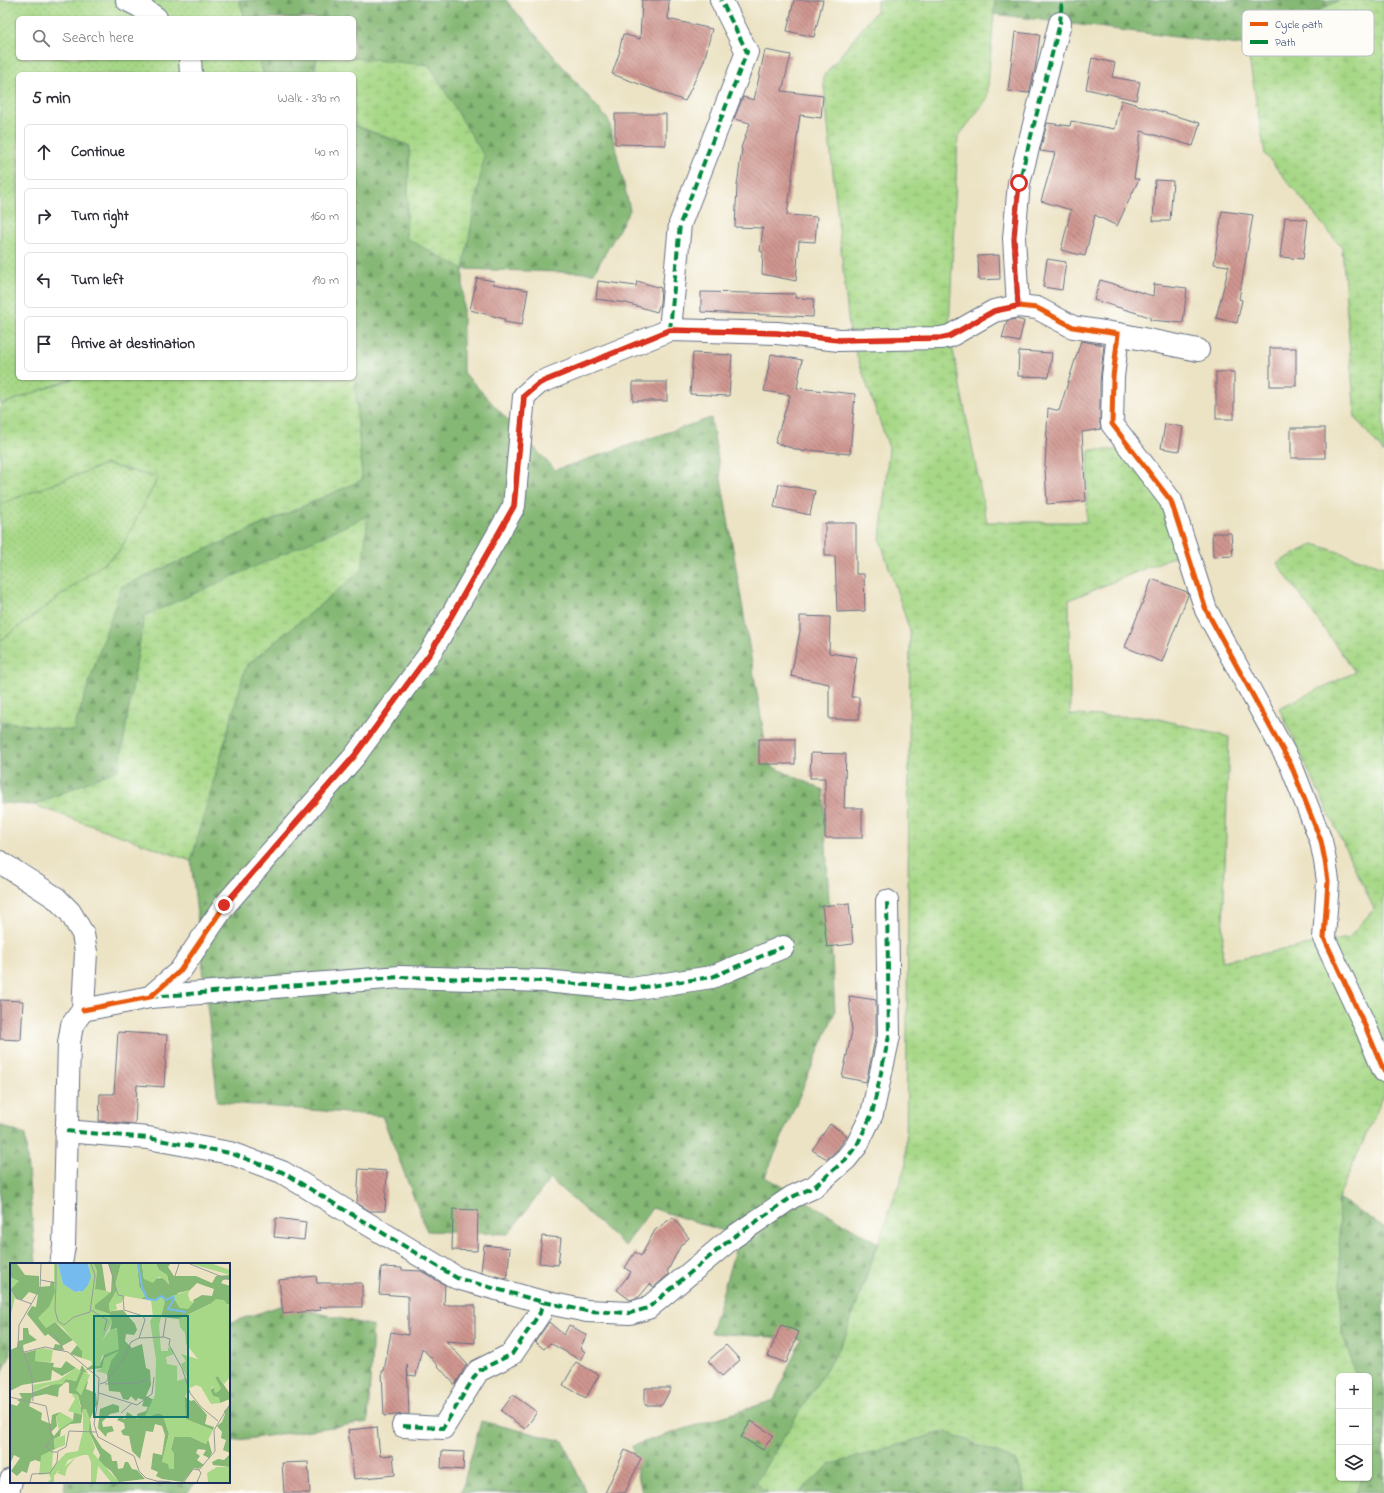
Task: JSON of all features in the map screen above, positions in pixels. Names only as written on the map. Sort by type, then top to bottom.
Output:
[{"type":"street","points":[[127,0],[153,16]]},
{"type":"street","points":[[670,330],[680,224],[747,52],[721,0]]},
{"type":"street","points":[[1018,306],[1014,238],[1019,183],[1060,23]]},
{"type":"street","points":[[190,60],[191,72]]},
{"type":"street","points":[[150,997],[180,971],[224,905],[354,756],[431,652],[514,506],[524,396],[540,383],[670,330],[777,333],[839,340],[941,338],[950,336],[994,311],[1018,306],[1037,308],[1073,327],[1118,334],[1198,350]]},
{"type":"street","points":[[1118,334],[1113,377],[1112,424],[1171,501],[1206,610],[1291,765],[1321,841],[1325,861],[1328,881],[1324,938],[1366,1028],[1384,1071]]},
{"type":"street","points":[[0,862],[56,898],[70,912],[83,934],[86,952],[82,1010],[72,1025],[68,1043],[64,1246],[61,1263]]},
{"type":"street","points":[[66,1131],[148,1138],[230,1152],[282,1172],[457,1278],[543,1302],[586,1311],[630,1313],[648,1308],[732,1238],[792,1197],[814,1187],[846,1159],[857,1145],[872,1114],[889,1036],[887,901]]},
{"type":"street","points":[[82,1010],[150,997],[400,977],[544,981],[631,989],[712,977],[783,947]]},
{"type":"street","points":[[403,1426],[443,1428],[478,1371],[512,1354],[540,1313],[543,1302]]},
{"type":"street","points":[[8,1493],[10,1483]]},
{"type":"green space","points":[[0,0],[239,0],[244,16],[16,16],[16,60],[259,60],[263,72],[16,72],[16,380],[69,380],[0,405]]},
{"type":"green space","points":[[239,0],[506,0],[609,121],[630,210],[594,273],[463,269],[463,372],[555,470],[711,418],[769,765],[823,790],[835,1012],[765,1177],[878,1243],[844,1340],[756,1482],[767,1493],[642,1493],[632,1446],[774,1400],[801,1339],[711,1333],[739,1236],[652,1208],[625,1246],[550,1179],[508,1234],[427,1231],[382,1116],[218,1102],[191,861],[246,666],[362,570],[144,616],[119,769],[34,805],[0,803],[0,721],[73,731],[121,587],[362,480],[355,380],[356,380],[356,126],[410,146],[406,238],[463,268],[430,66],[356,58],[356,16],[244,16]]},
{"type":"green space","points":[[877,0],[995,0],[987,99],[958,137],[949,330],[987,522],[1086,522],[1089,450],[1129,450],[1170,498],[1175,556],[1069,600],[1070,715],[1151,717],[1229,737],[1222,961],[1348,938],[1374,909],[1279,708],[1355,672],[1277,563],[1314,544],[1384,567],[1384,1095],[1338,1198],[1342,1334],[1356,1373],[1336,1373],[1336,1481],[1360,1481],[1356,1493],[1026,1493],[1016,1461],[946,1431],[829,1465],[799,1493],[767,1493],[756,1482],[844,1340],[906,1164],[910,631],[880,540],[889,448],[850,336],[823,77],[877,10]]},
{"type":"green space","points":[[995,0],[1340,0],[1320,10],[1242,10],[1242,45],[994,14]]},
{"type":"green space","points":[[1340,0],[1384,0],[1384,453],[1355,417],[1342,248],[1265,154],[1249,56],[1374,56],[1374,10],[1320,10]]},
{"type":"green space","points":[[356,58],[429,65],[484,156],[463,269],[406,238],[410,146],[356,126],[356,72],[314,72],[317,60],[356,60]]},
{"type":"green space","points":[[259,60],[317,60],[314,72],[263,72]]},
{"type":"green space","points":[[69,380],[355,380],[362,480],[121,587],[73,731],[0,721],[0,641],[119,552],[158,478],[106,464],[0,504],[0,405]]},
{"type":"green space","points":[[106,464],[158,478],[119,552],[0,641],[0,504]]},
{"type":"green space","points":[[368,516],[362,570],[246,666],[191,861],[34,805],[119,769],[144,616]]},
{"type":"green space","points":[[0,1125],[25,1135],[36,1263],[10,1263],[10,1356],[0,1377]]},
{"type":"green space","points":[[1338,1198],[1384,1227],[1384,1493],[1356,1493],[1360,1481],[1372,1481],[1372,1442],[1376,1430],[1372,1419],[1372,1373],[1356,1373],[1342,1334]]},
{"type":"green space","points":[[283,1305],[373,1326],[368,1422],[232,1441],[230,1443],[230,1323]]},
{"type":"green space","points":[[1372,1419],[1376,1430],[1372,1442]]},
{"type":"green space","points":[[481,1421],[563,1441],[586,1493],[461,1493]]},
{"type":"green space","points":[[946,1431],[1016,1461],[1026,1493],[799,1493],[829,1465]]},
{"type":"green space","points":[[65,1483],[195,1483],[187,1493],[64,1493]]},
{"type":"building","points":[[642,0],[669,0],[668,19],[712,29],[704,61],[685,101],[612,74],[620,51],[623,34],[640,39]]},
{"type":"building","points":[[794,0],[823,0],[814,37],[787,31]]},
{"type":"building","points":[[1015,32],[1040,35],[1035,69],[1029,93],[1008,91]]},
{"type":"building","points":[[765,50],[791,55],[782,91],[823,96],[821,118],[800,115],[787,215],[817,217],[815,242],[799,241],[796,281],[762,274],[763,252],[760,251],[763,228],[735,227],[741,148],[750,123],[734,119],[743,97],[754,100]]},
{"type":"building","points":[[1092,58],[1115,63],[1112,77],[1140,82],[1136,100],[1086,89]]},
{"type":"building","points":[[1121,100],[1200,123],[1193,146],[1141,131],[1134,179],[1139,179],[1117,226],[1095,215],[1085,256],[1061,250],[1071,210],[1041,201],[1055,153],[1040,151],[1047,123],[1070,126],[1071,121],[1115,129]]},
{"type":"building","points":[[615,114],[666,114],[666,145],[615,144]]},
{"type":"building","points":[[1155,180],[1173,181],[1170,221],[1153,221]]},
{"type":"building","points":[[1222,211],[1253,215],[1239,299],[1242,300],[1237,323],[1216,318],[1229,266],[1214,264]]},
{"type":"building","points":[[1285,217],[1308,220],[1303,259],[1280,257]]},
{"type":"building","points":[[999,255],[1000,279],[979,280],[978,256]]},
{"type":"building","points":[[1047,259],[1066,262],[1062,290],[1043,287]]},
{"type":"building","points":[[477,278],[494,281],[493,284],[528,290],[522,325],[504,322],[505,319],[470,310]]},
{"type":"building","points":[[1100,280],[1153,296],[1154,284],[1187,288],[1183,323],[1150,320],[1150,317],[1094,300]]},
{"type":"building","points":[[598,281],[636,286],[637,281],[661,288],[660,303],[657,312],[626,303],[596,299]]},
{"type":"building","points":[[701,292],[796,294],[795,298],[814,299],[813,317],[701,312]]},
{"type":"building","points":[[1016,319],[1024,321],[1019,342],[1002,338],[1007,321]]},
{"type":"building","points":[[1081,341],[1104,345],[1100,382],[1101,429],[1082,432],[1086,501],[1047,504],[1045,468],[1048,408],[1059,411]]},
{"type":"building","points":[[1270,348],[1296,348],[1296,386],[1270,386]]},
{"type":"building","points":[[1019,351],[1052,353],[1049,377],[1018,376]]},
{"type":"building","points":[[693,353],[732,355],[729,396],[690,394]]},
{"type":"building","points":[[771,354],[802,360],[797,388],[855,394],[850,454],[806,450],[805,452],[775,443],[790,395],[764,391]]},
{"type":"building","points":[[1216,372],[1234,372],[1234,419],[1216,419]]},
{"type":"building","points":[[633,382],[667,382],[667,401],[633,401]]},
{"type":"building","points":[[1165,424],[1183,427],[1179,451],[1161,448]]},
{"type":"building","points":[[1291,428],[1325,428],[1325,458],[1291,458]]},
{"type":"building","points":[[779,484],[815,491],[810,515],[774,507]]},
{"type":"building","points":[[825,523],[856,523],[856,574],[864,574],[865,611],[837,612],[835,556],[825,556]]},
{"type":"building","points":[[1212,533],[1231,533],[1233,556],[1213,557]]},
{"type":"building","points":[[1152,579],[1187,592],[1188,595],[1162,662],[1125,647]]},
{"type":"building","points":[[800,616],[830,617],[829,653],[857,657],[851,697],[859,697],[859,719],[829,719],[829,684],[791,676],[800,631]]},
{"type":"building","points":[[759,739],[795,739],[795,764],[759,764]]},
{"type":"building","points":[[811,753],[846,754],[844,808],[862,808],[862,838],[825,838],[825,778],[810,778]]},
{"type":"building","points":[[849,903],[853,944],[827,947],[822,906]]},
{"type":"building","points":[[849,996],[876,1000],[876,1035],[866,1082],[842,1077],[852,1031]]},
{"type":"building","points":[[0,1000],[23,1001],[21,1040],[0,1039]]},
{"type":"building","points":[[118,1032],[167,1035],[164,1087],[137,1085],[135,1124],[99,1121],[100,1094],[114,1094]]},
{"type":"building","points":[[830,1124],[847,1135],[837,1150],[827,1159],[812,1150]]},
{"type":"building","points":[[359,1169],[387,1171],[385,1211],[370,1211],[357,1203]]},
{"type":"building","points":[[453,1209],[478,1210],[477,1251],[452,1250]]},
{"type":"building","points":[[673,1217],[689,1238],[681,1245],[667,1272],[669,1274],[654,1287],[650,1284],[639,1297],[630,1300],[617,1290],[631,1272],[625,1268],[635,1252],[641,1256],[655,1230]]},
{"type":"building","points":[[276,1218],[306,1222],[304,1240],[274,1237]]},
{"type":"building","points":[[542,1236],[561,1238],[558,1265],[539,1263]]},
{"type":"building","points":[[484,1245],[510,1248],[507,1279],[481,1272]]},
{"type":"building","points":[[381,1267],[421,1271],[445,1285],[444,1305],[475,1305],[475,1343],[446,1341],[467,1364],[455,1385],[422,1348],[416,1376],[408,1375],[407,1364],[409,1414],[384,1416],[382,1371],[384,1371],[391,1332],[408,1335],[408,1296],[379,1294]]},
{"type":"building","points":[[316,1276],[317,1283],[362,1283],[362,1307],[320,1307],[321,1310],[283,1314],[279,1280]]},
{"type":"building","points":[[549,1322],[564,1335],[569,1325],[587,1335],[580,1348],[585,1352],[580,1360],[550,1343],[544,1349],[535,1342]]},
{"type":"building","points":[[781,1325],[799,1332],[786,1363],[768,1356]]},
{"type":"building","points":[[726,1345],[740,1360],[722,1376],[708,1361]]},
{"type":"building","points":[[576,1362],[599,1375],[586,1398],[563,1385]]},
{"type":"building","points":[[645,1388],[671,1388],[662,1405],[645,1405]]},
{"type":"building","points":[[513,1395],[537,1412],[525,1429],[501,1411]]},
{"type":"building","points":[[751,1421],[773,1435],[763,1450],[741,1437]]},
{"type":"building","points":[[377,1427],[380,1456],[393,1455],[395,1475],[354,1479],[348,1430]]},
{"type":"building","points":[[625,1450],[641,1458],[625,1493],[605,1493]]},
{"type":"building","points":[[442,1451],[464,1452],[463,1470],[441,1468]]},
{"type":"building","points":[[308,1462],[310,1493],[284,1493],[282,1463]]},
{"type":"marked path","points":[[670,330],[680,224],[747,52],[721,0]]},
{"type":"marked path","points":[[1018,306],[1014,238],[1019,183],[1060,23],[1062,0]]},
{"type":"marked path","points":[[66,1131],[148,1138],[230,1153],[282,1172],[457,1278],[543,1302],[587,1311],[630,1313],[648,1308],[732,1238],[792,1197],[814,1187],[846,1159],[857,1145],[872,1114],[889,1036],[887,901]]},
{"type":"marked path","points":[[150,997],[400,977],[544,981],[631,989],[712,977],[783,947]]},
{"type":"marked path","points":[[403,1426],[443,1428],[478,1371],[512,1354],[540,1313],[543,1302]]},
{"type":"cycle path","points":[[83,1010],[150,997],[180,971],[225,905],[354,757],[431,652],[514,506],[524,396],[539,383],[670,330],[777,333],[839,340],[941,338],[950,336],[994,311],[1018,306],[1037,308],[1073,327],[1118,334],[1113,377],[1112,424],[1171,501],[1206,610],[1291,765],[1321,841],[1325,861],[1328,881],[1324,938],[1366,1028],[1384,1071]]},
{"type":"route","points":[[224,905],[354,756],[431,652],[514,506],[524,396],[540,383],[670,330],[777,333],[839,340],[941,338],[950,336],[994,311],[1018,306],[1014,238],[1019,183]]}]
